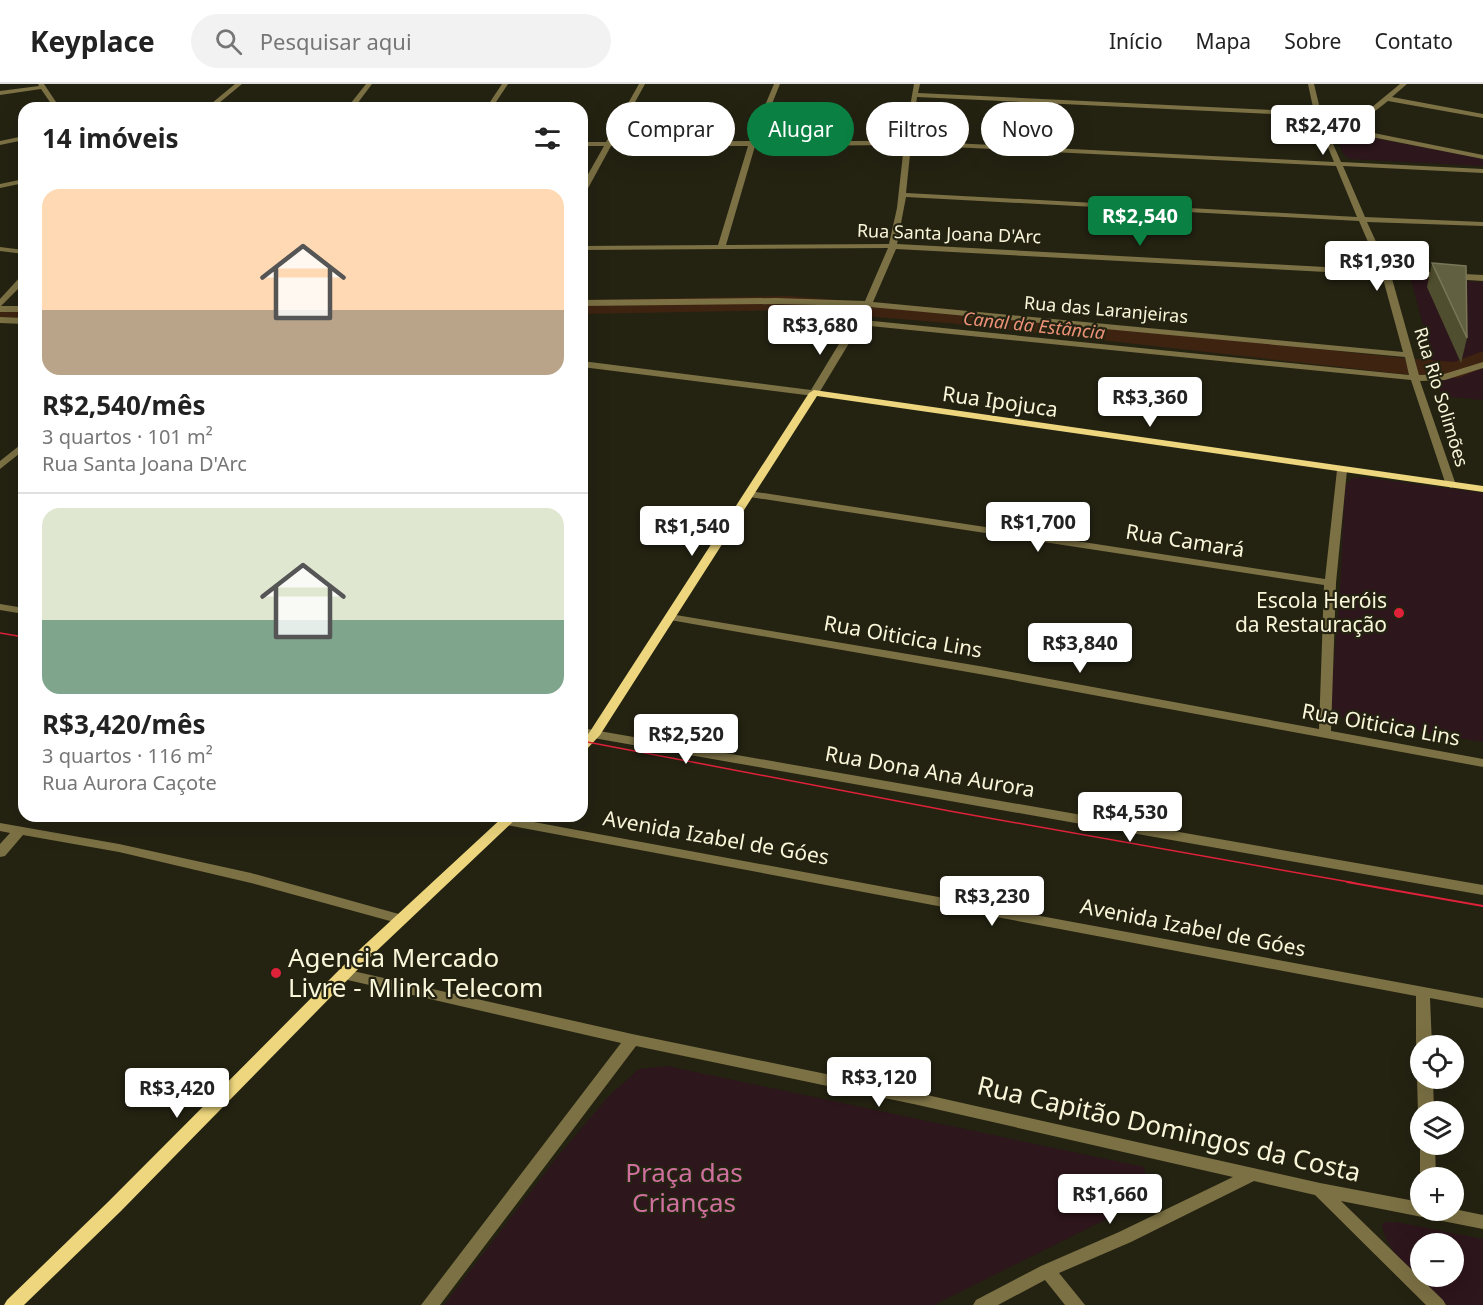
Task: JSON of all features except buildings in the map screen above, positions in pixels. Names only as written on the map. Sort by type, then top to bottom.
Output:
[{"type":"main road","name":"Rua Ipojuca","points":[[814,393],[1483,489]]},
{"type":"main road","points":[[588,733],[670,617],[814,393]]},
{"type":"main road","points":[[13,1305],[362,956],[506,822]]},
{"type":"street","points":[[216,102],[239,84]]},
{"type":"street","points":[[355,102],[369,84]]},
{"type":"street","points":[[493,102],[506,84]]},
{"type":"street","points":[[632,102],[642,84]]},
{"type":"street","points":[[770,102],[777,84]]},
{"type":"street","points":[[913,102],[917,84]]},
{"type":"street","name":"Rua Rio Solimões","points":[[1311,84],[1320,119],[1386,274],[1415,376],[1451,485]]},
{"type":"street","points":[[914,95],[1320,119],[1368,114],[1389,99],[1404,84]]},
{"type":"street","points":[[0,93],[42,86],[53,102]]},
{"type":"street","points":[[1389,99],[1483,116]]},
{"type":"street","points":[[1320,119],[1483,157]]},
{"type":"street","points":[[0,143],[18,139]]},
{"type":"street","points":[[588,144],[606,144]]},
{"type":"street","points":[[588,180],[606,146]]},
{"type":"street","points":[[969,146],[1483,171]]},
{"type":"street","points":[[721,247],[749,156]]},
{"type":"street","points":[[814,393],[867,304],[893,246],[902,195],[905,156]]},
{"type":"street","points":[[0,186],[18,182]]},
{"type":"street","points":[[902,195],[1256,215],[1483,224]]},
{"type":"street","name":"Rua Santa Joana D'Arc","points":[[588,248],[893,246],[1483,278]]},
{"type":"street","points":[[0,249],[18,251]]},
{"type":"street","points":[[0,304],[18,284]]},
{"type":"street","name":"Rua das Laranjeiras","points":[[588,303],[776,301],[867,304],[1411,357]]},
{"type":"street","points":[[0,309],[18,309]]},
{"type":"street","points":[[0,320],[18,321]]},
{"type":"street","name":"Rua das Laranjeiras","points":[[857,320],[1415,376],[1445,377],[1483,365]]},
{"type":"street","name":"Rua Ipojuca","points":[[588,367],[814,393]]},
{"type":"street","points":[[0,466],[18,450]]},
{"type":"street","points":[[1326,734],[1330,583],[1342,470]]},
{"type":"street","name":"Rua Camará","points":[[750,494],[1330,583]]},
{"type":"street","points":[[0,607],[18,610]]},
{"type":"street","name":"Rua Oiticica Lins","points":[[670,617],[985,671],[1483,763]]},
{"type":"street","name":"Rua Dona Ana Aurora","points":[[588,733],[1483,890]]},
{"type":"street","name":"Avenida Izabel de Góes","points":[[525,822],[1483,1003]]},
{"type":"street","points":[[0,827],[119,848],[251,878],[401,920]]},
{"type":"street","points":[[0,853],[20,830]]},
{"type":"street","name":"Rua Capitão Domingos da Costa","points":[[344,974],[632,1040],[918,1099],[1320,1190],[1410,1207]]},
{"type":"street","points":[[1423,993],[1424,1035]]},
{"type":"street","points":[[430,1305],[632,1040]]},
{"type":"street","points":[[982,1305],[1047,1271],[1125,1237],[1254,1174]]},
{"type":"street","points":[[1320,1190],[1437,1305]]},
{"type":"street","points":[[1464,1218],[1483,1222]]},
{"type":"street","points":[[1047,1271],[1076,1305]]},
{"type":"green space","points":[[1342,132],[1483,159],[1483,166],[1350,159],[1344,154],[1334,133]]},
{"type":"green space","points":[[1415,278],[1483,282],[1483,400],[1442,396],[1411,280]]},
{"type":"green space","points":[[1363,477],[1483,493],[1483,742],[1344,719],[1330,706],[1340,591],[1345,485],[1352,478]]},
{"type":"green space","name":"Praça das Crianças","points":[[667,1066],[1144,1167],[1149,1198],[934,1305],[444,1305],[558,1156],[608,1097],[639,1069]]},
{"type":"green space","points":[[1385,1222],[1452,1233],[1410,1233],[1410,1270],[1391,1248],[1382,1225]]},
{"type":"green space","points":[[1464,1235],[1483,1239],[1483,1305],[1447,1305],[1428,1287],[1464,1287]]},
{"type":"waterway","name":"Canal da Estância","points":[[588,307],[789,303],[949,316],[1393,365],[1458,370],[1483,358]]},
{"type":"waterway","name":"Canal da Estância","points":[[0,314],[18,314]]},
{"type":"tram line","points":[[0,633],[18,636]]},
{"type":"tram line","points":[[588,742],[955,812],[1355,883]]},
{"type":"tram line","points":[[1347,882],[1483,906]]},
{"type":"place","name":"Escola Heróis da Restauração","points":[[1399,613]]},
{"type":"place","name":"Agencia Mercado Livre - Mlink Telecom","points":[[276,973]]}]
